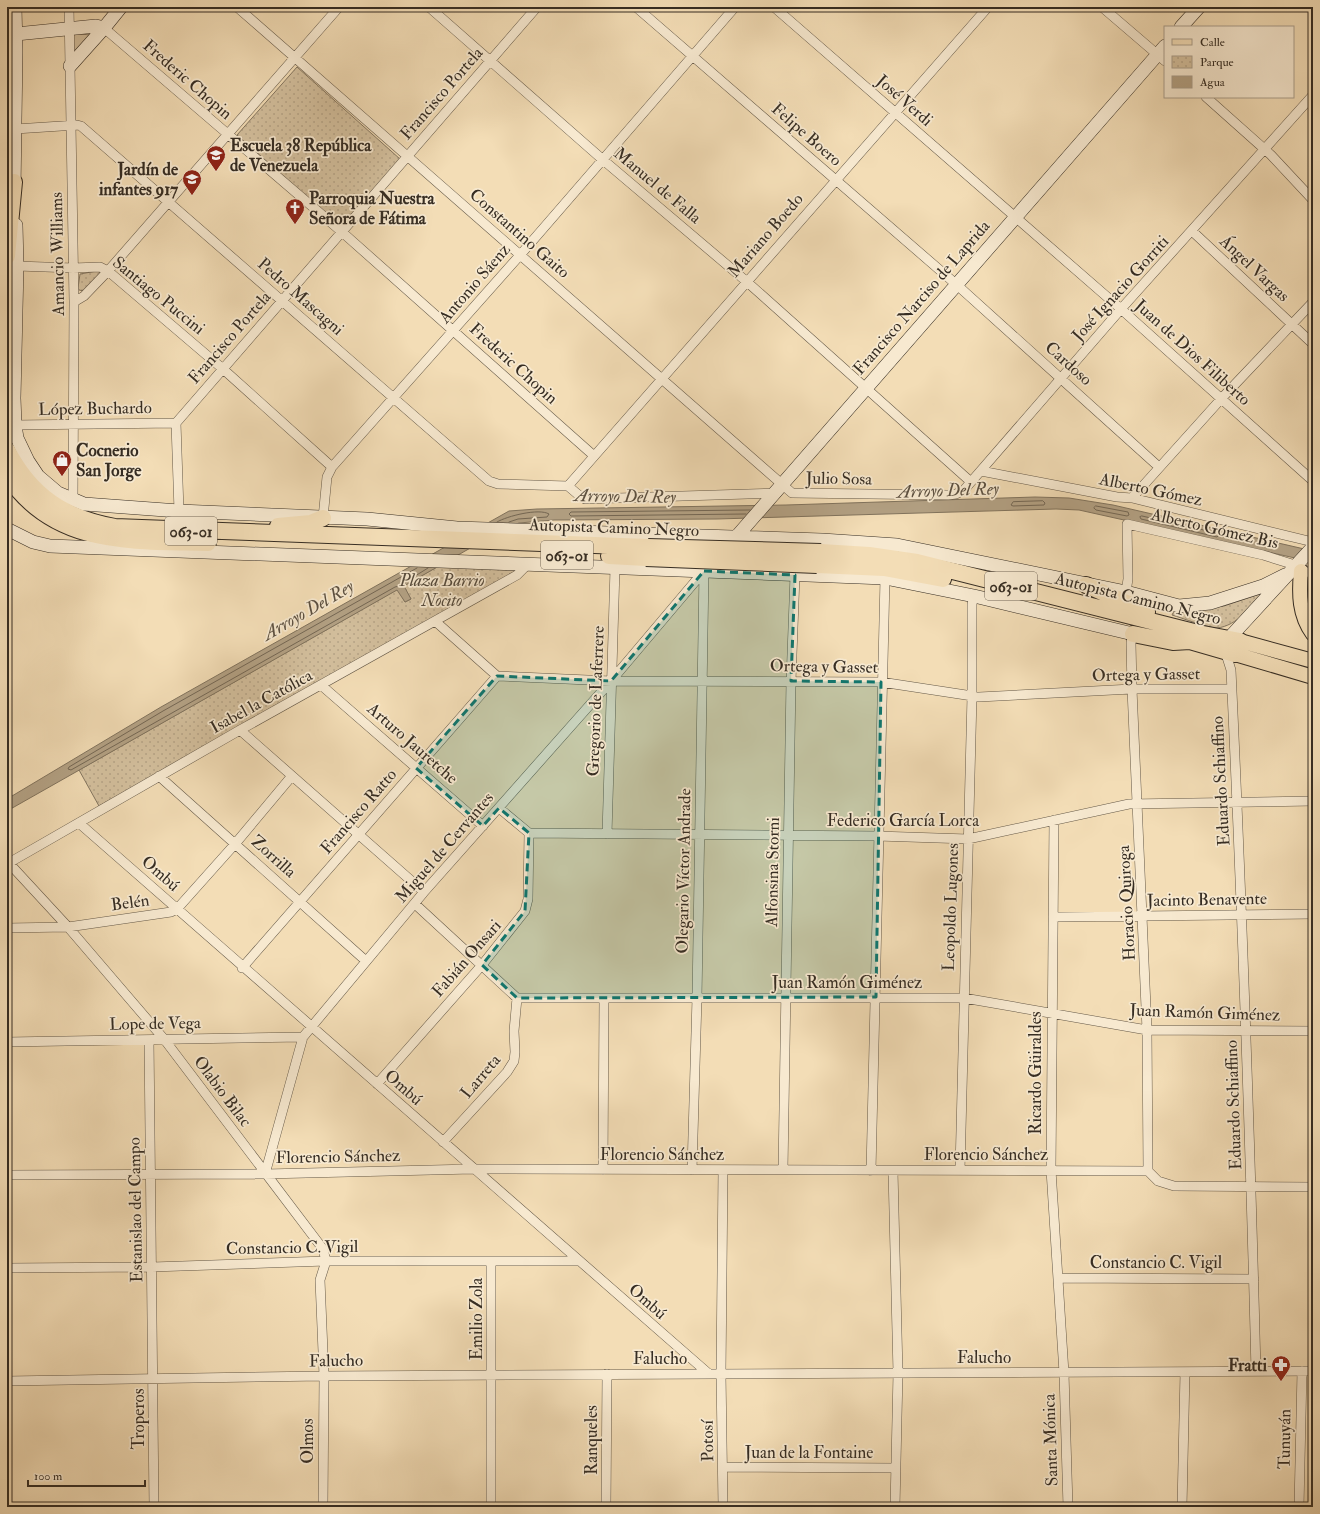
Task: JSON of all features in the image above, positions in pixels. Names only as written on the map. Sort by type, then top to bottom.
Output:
[{"type":"highway","points":[[12,261],[14,182]]},
{"type":"highway","name":"Autopista Camino Negro","points":[[7,450],[22,476],[33,488],[59,509],[80,518],[115,527],[198,532],[405,549]]},
{"type":"highway","name":"Autopista Camino Negro","points":[[7,475],[22,495],[35,506],[62,523],[91,535],[124,540],[405,549],[492,547],[819,558],[869,555],[918,562],[1232,647]]},
{"type":"highway","points":[[198,532],[311,523],[323,518]]},
{"type":"highway","points":[[1086,584],[1194,637]]},
{"type":"highway","points":[[1133,634],[1172,642],[1194,637]]},
{"type":"main road","points":[[1307,559],[1299,596],[1302,614],[1313,634]]},
{"type":"main road","name":"063-01","points":[[1232,647],[1313,661]]},
{"type":"main road","name":"063-01","points":[[1232,647],[1313,677]]},
{"type":"street","points":[[14,182],[15,7]]},
{"type":"street","name":"Amancio Williams","points":[[69,7],[74,302],[73,500]]},
{"type":"street","points":[[70,66],[122,7]]},
{"type":"street","name":"Constantino Gaito","points":[[237,7],[662,378],[774,492]]},
{"type":"street","points":[[74,302],[84,296],[108,271],[339,7]]},
{"type":"street","name":"Manuel de Falla","points":[[430,7],[602,158],[746,281],[866,388]]},
{"type":"street","name":"Francisco Portela","points":[[176,423],[537,7]]},
{"type":"street","name":"Felipe Boero","points":[[636,7],[957,285]]},
{"type":"street","name":"Antonio Sáenz","points":[[323,518],[327,477],[332,467],[454,331],[602,158],[735,7]]},
{"type":"street","name":"José Verdi","points":[[774,7],[1015,217]]},
{"type":"street","name":"Mariano Boedo","points":[[568,486],[593,455],[988,7]]},
{"type":"street","points":[[1102,7],[1163,53]]},
{"type":"street","points":[[1182,26],[1199,7]]},
{"type":"street","points":[[16,34],[96,26],[104,28]]},
{"type":"street","name":"Frederic Chopin","points":[[104,28],[342,232],[593,455]]},
{"type":"street","name":"Francisco Narciso de Laprida","points":[[704,571],[735,539],[774,492],[1015,217],[1163,53]]},
{"type":"street","name":"José Ignacio Gorriti","points":[[948,494],[956,494],[964,490],[982,471],[1121,309],[1313,95]]},
{"type":"street","points":[[1207,98],[1265,149],[1313,200]]},
{"type":"street","name":"Pedro Mascagni","points":[[15,129],[81,126],[489,481],[498,484],[568,486]]},
{"type":"street","name":"Juan de Dios Filiberto","points":[[1015,217],[1121,309],[1313,481]]},
{"type":"street","name":"Ángel Vargas","points":[[1192,231],[1313,344]]},
{"type":"street","points":[[12,261],[15,424],[21,448],[38,476],[58,493],[73,500],[97,506],[367,519],[457,528],[735,539],[822,540],[897,545],[1126,592],[1175,605],[1210,603],[1263,586],[1285,575],[1307,559]]},
{"type":"street","name":"Santiago Puccini","points":[[12,261],[73,268],[100,267],[108,271],[223,369],[332,467]]},
{"type":"street","name":"Cardoso","points":[[957,285],[1159,467]]},
{"type":"street","points":[[1132,498],[1221,399],[1313,302]]},
{"type":"street","points":[[866,388],[971,482]]},
{"type":"street","points":[[176,423],[179,511]]},
{"type":"street","name":"López Buchardo","points":[[15,424],[74,425],[176,423]]},
{"type":"street","name":"Alberto Gómez","points":[[982,471],[1117,497],[1132,498],[1307,559]]},
{"type":"street","points":[[568,486],[581,498],[585,499],[774,492]]},
{"type":"street","name":"Julio Sosa","points":[[774,492],[948,494]]},
{"type":"street","name":"Alberto Gómez Bis","points":[[1126,592],[1128,579],[1127,524],[1263,555],[1307,559]]},
{"type":"street","points":[[7,529],[33,542],[50,546],[405,549],[467,560],[528,564],[884,578],[974,596],[1133,634]]},
{"type":"street","points":[[1232,647],[1307,559]]},
{"type":"street","name":"Isabel la Católica","points":[[8,863],[240,730],[517,575],[528,564]]},
{"type":"street","name":"Gregorio de Laferrere","points":[[607,834],[615,568]]},
{"type":"street","name":"Olegario Víctor Andrade","points":[[692,1170],[697,998],[704,571]]},
{"type":"street","name":"Miguel de Cervantes","points":[[265,1174],[303,1037],[424,892],[611,681],[704,571]]},
{"type":"street","name":"Alfonsina Storni","points":[[783,1170],[791,681],[795,575]]},
{"type":"street","points":[[1232,647],[1285,575]]},
{"type":"street","points":[[871,1171],[876,997],[877,836],[884,578]]},
{"type":"street","name":"Leopoldo Lugones","points":[[960,1170],[972,696],[972,604],[974,596]]},
{"type":"street","points":[[435,621],[497,676]]},
{"type":"street","name":"Horacio Quiroga","points":[[1133,634],[1131,643],[1132,689],[1147,1030],[1148,1171]]},
{"type":"street","name":"Eduardo Schiaffino","points":[[1232,647],[1231,670],[1247,1030],[1247,1098],[1252,1186],[1256,1371]]},
{"type":"street","name":"Ortega y Gasset","points":[[497,676],[611,681],[702,680],[881,682],[972,696],[1132,689],[1232,689]]},
{"type":"street","name":"Francisco Ratto","points":[[242,968],[497,676]]},
{"type":"street","name":"Arturo Jauretche","points":[[321,685],[484,826]]},
{"type":"street","points":[[240,730],[291,777],[360,834],[424,892]]},
{"type":"street","name":"Zorrilla","points":[[159,776],[366,961]]},
{"type":"street","name":"Belén","points":[[7,928],[68,927],[167,914],[177,908],[235,844],[291,777]]},
{"type":"street","name":"Federico García Lorca","points":[[529,833],[877,836],[968,839],[1137,803],[1313,801]]},
{"type":"street","points":[[498,808],[529,833]]},
{"type":"street","name":"Ricardo Güiraldes","points":[[1054,820],[1051,1013],[1051,1170],[1064,1373]]},
{"type":"street","name":"Ombú","points":[[79,823],[177,908],[242,968],[709,1374]]},
{"type":"street","name":"Fabián Onsari","points":[[377,1084],[518,922],[527,906],[529,833]]},
{"type":"street","name":"Olabio Bilac","points":[[8,863],[68,927],[164,1039],[323,1249],[326,1261]]},
{"type":"street","points":[[415,904],[517,998]]},
{"type":"street","name":"Jacinto Benavente","points":[[1053,917],[1313,914]]},
{"type":"street","name":"Juan Ramón Giménez","points":[[517,998],[964,998],[1147,1030],[1313,1031]]},
{"type":"street","name":"Larreta","points":[[443,1142],[507,1072],[514,1061],[517,998]]},
{"type":"street","points":[[603,1170],[604,999]]},
{"type":"street","name":"Lope de Vega","points":[[7,1042],[303,1037]]},
{"type":"street","name":"Estanislao del Campo","points":[[149,1040],[154,1379]]},
{"type":"street","name":"Florencio Sánchez","points":[[7,1175],[265,1174],[473,1169],[1148,1171]]},
{"type":"street","points":[[721,1374],[724,1170]]},
{"type":"street","points":[[893,1170],[898,1373],[895,1507]]},
{"type":"street","points":[[1148,1171],[1158,1181],[1174,1186],[1313,1187]]},
{"type":"street","points":[[324,1376],[320,1280],[326,1261]]},
{"type":"street","name":"Constancio C. Vigil","points":[[7,1268],[152,1267],[326,1261],[578,1261]]},
{"type":"street","name":"Emilio Zola","points":[[491,1262],[492,1507]]},
{"type":"street","name":"Constancio C. Vigil","points":[[1059,1278],[1254,1279]]},
{"type":"street","name":"Tunuyán","points":[[1299,1507],[1302,1371]]},
{"type":"street","name":"Falucho","points":[[7,1381],[324,1376],[1313,1371]]},
{"type":"street","points":[[1182,1507],[1185,1372]]},
{"type":"street","name":"Santa Mónica","points":[[1064,1373],[1068,1507]]},
{"type":"street","name":"Ranqueles","points":[[606,1507],[608,1374]]},
{"type":"street","name":"Potosí","points":[[721,1374],[723,1507]]},
{"type":"street","name":"Olmos","points":[[323,1507],[324,1376]]},
{"type":"street","name":"Troperos","points":[[154,1379],[154,1507]]},
{"type":"street","name":"Juan de la Fontaine","points":[[723,1468],[895,1468]]},
{"type":"highlighted area","points":[[704,571],[795,575],[791,681],[881,682],[876,997],[517,998],[482,965],[525,911],[529,833],[499,808],[483,826],[416,768],[497,676],[611,681]]},
{"type":"green space","points":[[73,33],[90,35],[74,52]]},
{"type":"green space","points":[[297,67],[400,159],[340,227],[237,135]]},
{"type":"green space","points":[[97,271],[101,273],[84,291],[79,290],[80,274]]},
{"type":"green space","name":"Plaza Barrio Nocito","points":[[437,567],[513,569],[515,571],[512,575],[99,806],[79,770],[398,589],[405,602],[411,599],[403,586]]},
{"type":"green space","points":[[1266,592],[1238,619],[1217,628],[1201,625],[1172,615],[1174,611],[1224,606]]},
{"type":"water","points":[[1035,497],[1069,498],[1113,505],[1313,551],[1313,562],[1079,510],[1056,509],[717,519],[554,520],[519,523],[507,527],[404,586],[411,599],[405,602],[397,590],[7,811],[7,799],[161,707],[509,511],[537,509],[786,505]]},
{"type":"place","name":"Escuela 38 República de Venezuela","points":[[216,172]]},
{"type":"place","name":"Jardín de infantes 917","points":[[192,196]]},
{"type":"place","name":"Parroquia Nuestra Señora de Fátima","points":[[295,225]]},
{"type":"place","name":"Cocnerio San Jorge","points":[[62,477]]},
{"type":"place","name":"Fratti","points":[[1281,1382]]},
{"type":"water label","name":"Arroyo Del Rey","points":[[948,490]]},
{"type":"water label","name":"Arroyo Del Rey","points":[[625,496]]},
{"type":"water label","name":"Arroyo Del Rey","points":[[308,610]]}]
